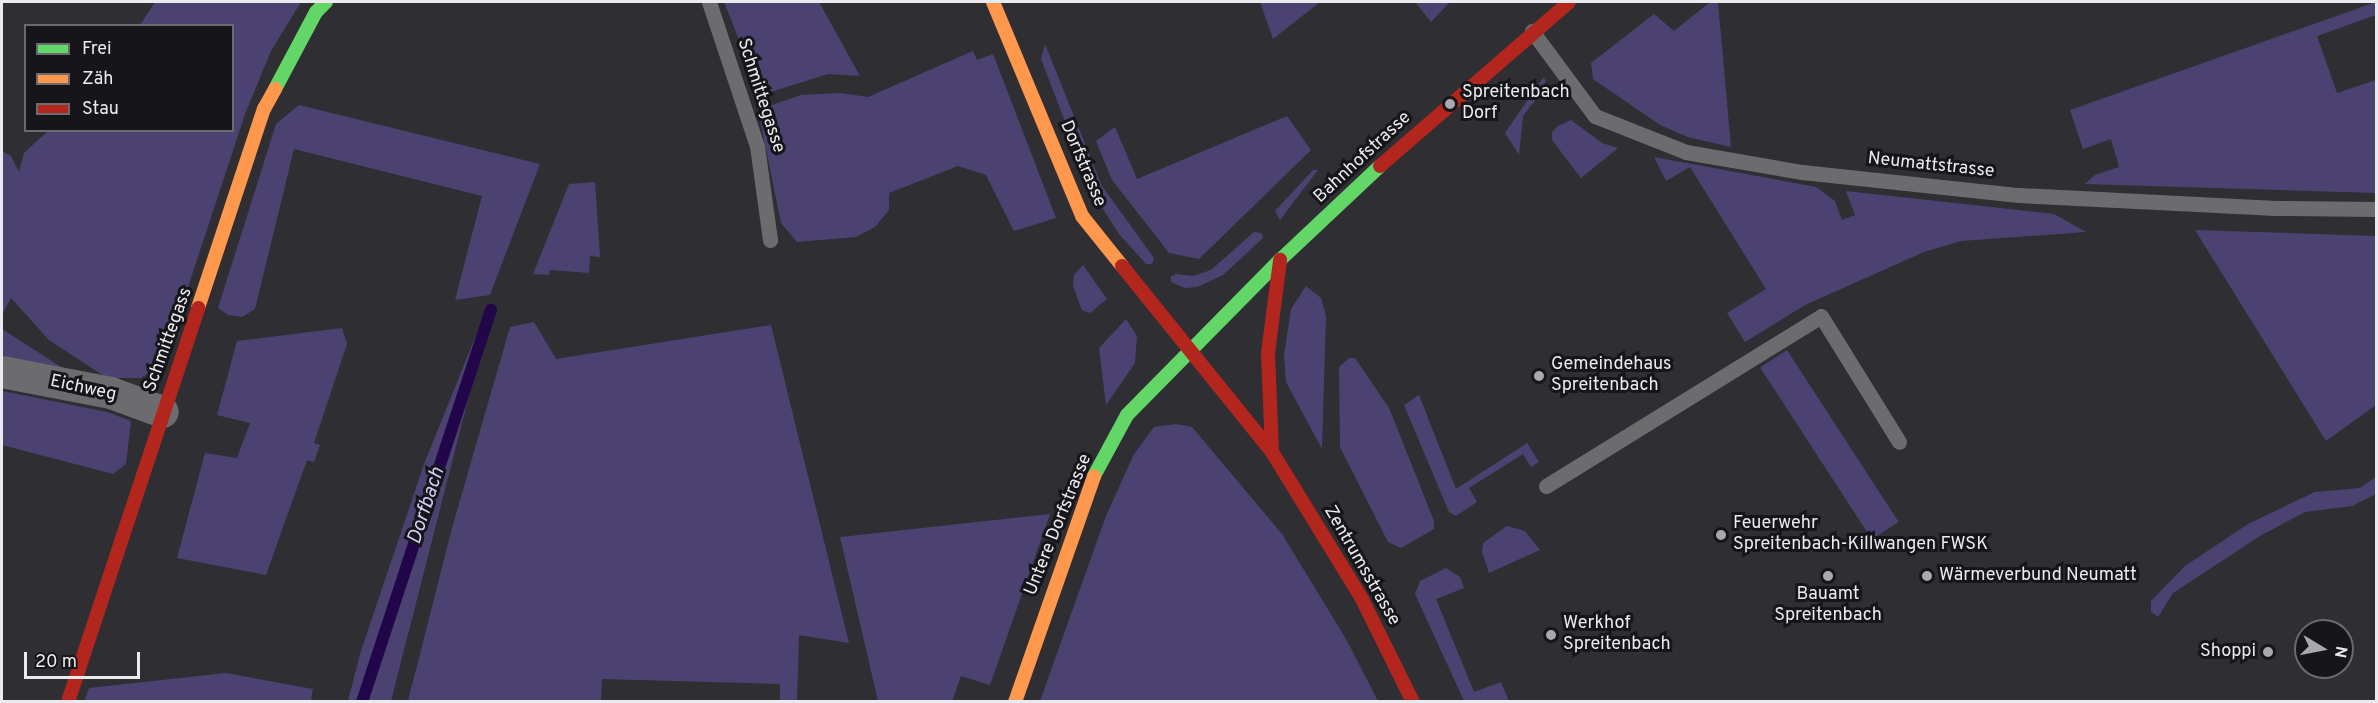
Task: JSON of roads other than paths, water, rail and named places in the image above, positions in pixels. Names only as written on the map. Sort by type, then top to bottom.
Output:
[{"type":"street","name":"Schmittegass","points":[[68,702],[163,412],[196,321],[264,109],[316,12],[326,2]]},
{"type":"street","name":"Dorfstrasse","points":[[993,2],[1082,216],[1190,351]]},
{"type":"street","name":"Bahnhofstrasse","points":[[1190,351],[1280,260],[1397,150],[1569,2]]},
{"type":"street","name":"Zentrumsstrasse","points":[[1272,452],[1268,352],[1280,260]]},
{"type":"street","name":"Zentrumsstrasse","points":[[1190,351],[1272,452],[1362,599],[1413,702]]},
{"type":"street","name":"Untere Dorfstrasse","points":[[1015,702],[1091,482],[1127,416],[1190,351]]},
{"type":"street","name":"Eichweg","points":[[2,372],[111,393],[163,412]]},
{"type":"lane","name":"Schmittegasse","points":[[709,2],[757,146],[770,240]]},
{"type":"lane","name":"Neumattstrasse","points":[[1532,32],[1595,116],[1686,152],[1813,173],[2019,195],[2276,208],[2376,209]]},
{"type":"lane","points":[[1546,486],[1821,316],[1899,442]]},
{"type":"waterway","name":"Dorfbach","points":[[362,702],[491,310]]},
{"type":"place","name":"Spreitenbach Dorf","points":[[1450,104]]},
{"type":"place","name":"Gemeindehaus Spreitenbach","points":[[1539,376]]},
{"type":"place","name":"Feuerwehr Spreitenbach-Killwangen FWSK","points":[[1721,535]]},
{"type":"place","name":"Bauamt Spreitenbach","points":[[1828,576]]},
{"type":"place","name":"Wärmeverbund Neumatt","points":[[1927,576]]},
{"type":"place","name":"Werkhof Spreitenbach","points":[[1551,635]]},
{"type":"place","name":"Shoppi","points":[[2268,652]]}]
